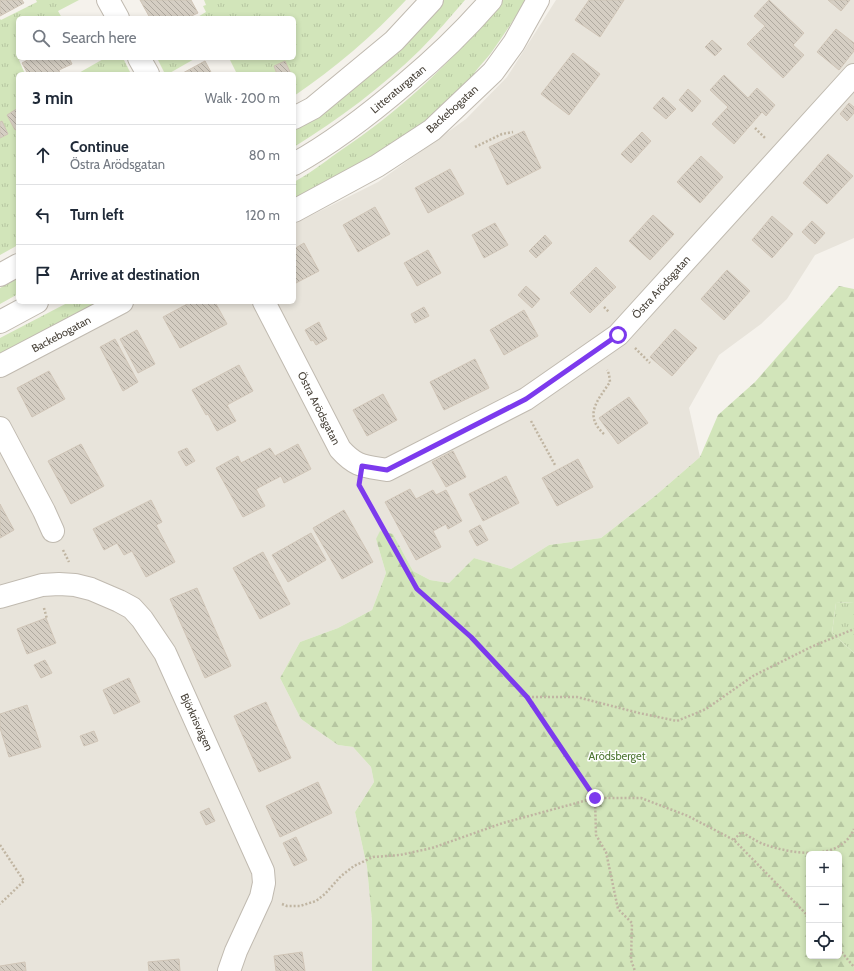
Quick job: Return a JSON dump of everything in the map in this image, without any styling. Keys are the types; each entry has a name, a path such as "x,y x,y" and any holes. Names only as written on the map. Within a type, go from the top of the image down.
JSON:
{"street":[{"path":"108,0 117,16"},
{"path":"296,117 313,108 394,41 432,0"},
{"name":"Litteraturgatan","path":"296,163 320,150 390,97 424,68 474,20 491,0"},
{"name":"Backebogatan","path":"296,210 377,166 432,130 493,72 514,43 538,0"},
{"path":"140,60 147,72"},
{"name":"Östra Arödsgatan","path":"265,304 340,449 350,460 362,466 387,470 519,402 618,335 854,74"},
{"path":"0,275 16,266"},
{"path":"0,322 34,304"},
{"name":"Backebogatan","path":"0,366 118,304"},
{"path":"0,428 53,531"},
{"name":"Björkrisvägen","path":"0,597 42,585 75,585 91,589 132,608 142,619 165,653 263,871 264,883 261,897 236,951 229,971"}],"path":[{"path":"475,147 502,134 513,132"},
{"path":"592,352 609,374 611,380 598,398 593,413 594,422 597,428 604,434"},
{"path":"519,402 555,465"},
{"path":"362,466 359,485 417,589 471,637 527,697 595,798 596,836 606,852 618,909 632,923 631,960 635,971"},
{"path":"527,697 577,697 677,721 706,709 753,676 811,647 854,629"},
{"path":"261,897 287,906 300,906 316,901 325,894 341,876 354,866 373,857 432,848 503,823 595,798 641,798 688,816 734,840 806,914"},
{"path":"734,840 741,832 765,845 798,852 822,853 840,846 851,835 854,829"},
{"path":"0,845 24,880 0,904"},
{"path":"842,953 854,968"}],"shaded area":[{"path":"556,0 854,0 854,238 815,255 787,299 761,324 719,355 689,408 700,457 655,496 601,538 549,545 511,569 474,558 449,583 430,580 413,571 393,534 376,539 386,573 372,610 338,628 300,642 280,678 301,719 338,745 353,747 371,767 374,782 355,812 367,867 372,921 372,971 0,971 0,369 131,304 296,304 296,223 378,182 466,119 507,77"}],"green space":[{"path":"36,0 79,0 58,11 61,16 16,16 16,60 19,60 24,72 16,72 16,246 0,255 0,19 1,20 37,2"},
{"path":"204,0 406,0 353,51 296,95 296,72 236,72 230,60 296,60 296,16 199,16 206,12 203,6 206,5"},
{"path":"444,0 465,0 426,44 391,77 344,114 296,146 296,126 435,10"},
{"path":"503,0 526,0 500,40 476,71 469,83 411,135 296,200 296,181 361,137 405,102 466,43"},
{"path":"102,60 124,60 130,72 80,72"},
{"path":"158,60 192,60 172,72 164,72"},
{"path":"16,279 16,295 0,304 0,288"},
{"name":"Arödsberget","path":"839,286 854,289 854,602 836,603 832,633 854,653 854,971 372,971 372,921 367,867 355,812 374,782 371,767 353,747 338,745 301,719 280,678 300,642 338,628 372,610 386,573 376,539 380,531 393,534 413,571 430,580 449,583 474,558 511,569 549,545 601,538 655,496 700,457 718,415 755,382"},
{"path":"65,304 95,304 0,355 0,338"},
{"path":"854,602 854,653 832,633 836,603"}],"building":[{"path":"0,0 22,0 24,3 0,16"},
{"path":"140,0 191,0 198,13 191,16 149,16"},
{"path":"589,0 624,0 600,37 575,20"},
{"path":"769,0 804,33 793,45 804,55 783,78 747,44 765,26 754,16"},
{"path":"828,0 850,0 841,11"},
{"path":"836,29 854,43 854,51 839,70 817,52"},
{"path":"712,40 722,49 715,56 705,47"},
{"path":"573,53 600,74 569,115 541,94"},
{"path":"27,60 70,60 72,64 59,70 60,72 27,72 22,63"},
{"path":"205,61 211,72 185,72"},
{"path":"285,61 290,72 276,72 274,66"},
{"path":"724,75 748,98 757,88 775,105 766,116 762,112 734,144 712,124 728,107 710,90"},
{"path":"688,89 701,101 692,112 679,100"},
{"path":"663,97 676,109 666,119 653,108"},
{"path":"849,103 854,107 854,113 847,121 840,114"},
{"path":"16,109 15,130 7,115"},
{"path":"2,121 8,134 0,138 0,122"},
{"path":"524,131 541,168 507,185 489,147"},
{"path":"642,132 651,141 631,163 621,154"},
{"path":"828,154 853,176 827,204 803,183"},
{"path":"701,156 723,177 700,203 677,182"},
{"path":"450,169 464,194 428,213 415,188"},
{"path":"375,207 390,234 358,252 343,225"},
{"path":"653,215 674,234 650,260 629,241"},
{"path":"772,216 793,234 772,258 752,240"},
{"path":"812,221 825,233 815,244 802,232"},
{"path":"495,223 508,245 484,258 472,235"},
{"path":"545,235 552,243 536,258 529,251"},
{"path":"304,243 319,271 296,283 296,248"},
{"path":"428,250 441,273 417,286 404,263"},
{"path":"596,267 616,287 590,313 570,293"},
{"path":"727,270 750,291 724,320 701,299"},
{"path":"526,286 540,299 532,308 518,295"},
{"path":"187,304 216,304 227,324 180,348 163,317"},
{"path":"424,307 429,316 415,323 411,314"},
{"path":"524,310 538,336 504,355 490,330"},
{"path":"319,322 327,339 316,345 313,340 311,341 305,330"},
{"path":"675,329 697,348 672,376 650,357"},
{"path":"137,330 155,364 138,373 120,339"},
{"path":"115,339 138,382 123,391 100,347"},
{"path":"475,359 489,388 444,410 430,382"},
{"path":"239,365 253,391 227,405 236,421 217,431 192,390"},
{"path":"49,371 65,399 32,417 17,388"},
{"path":"383,394 397,420 367,436 353,410"},
{"path":"629,397 648,423 618,444 599,418"},
{"path":"81,444 104,486 71,504 48,461"},
{"path":"298,444 311,469 284,483 281,476 256,489 265,506 243,517 216,468 238,456 241,463 270,448 275,456"},
{"path":"187,448 195,461 186,466 178,452"},
{"path":"453,451 466,477 446,487 432,462"},
{"path":"578,459 593,487 557,506 542,478"},
{"path":"506,476 519,503 483,521 469,494"},
{"path":"410,489 416,499 433,490 436,495 446,490 462,521 448,529 446,524 433,531 441,547 416,560 385,502"},
{"path":"151,500 162,522 156,525 175,562 146,577 132,551 124,555 117,543 104,550 93,529"},
{"path":"0,504 14,530 0,538"},
{"path":"344,510 373,562 342,579 313,528"},
{"path":"480,525 488,540 477,546 469,531"},
{"path":"311,533 326,560 288,582 272,555"},
{"path":"263,552 290,604 260,619 233,568"},
{"path":"197,588 231,666 205,678 170,599"},
{"path":"46,618 56,643 27,654 17,629"},
{"path":"45,660 52,673 41,678 34,665"},
{"path":"129,678 140,702 114,714 103,690"},
{"path":"266,702 291,758 259,772 234,716"},
{"path":"27,705 41,747 9,757 0,728 0,714"},
{"path":"94,731 98,741 84,746 80,736"},
{"path":"318,782 332,813 280,837 266,806"},
{"path":"209,808 215,821 206,825 200,812"},
{"path":"296,837 307,860 294,866 283,843"},
{"path":"302,952 305,971 276,971 274,956"},
{"path":"179,959 180,971 149,971 148,962"},
{"path":"25,962 26,971 0,971 0,966"}],"route":[{"path":"595,798 527,697 471,637 417,589 359,485 362,466 387,470 526,399 618,335"}]}
